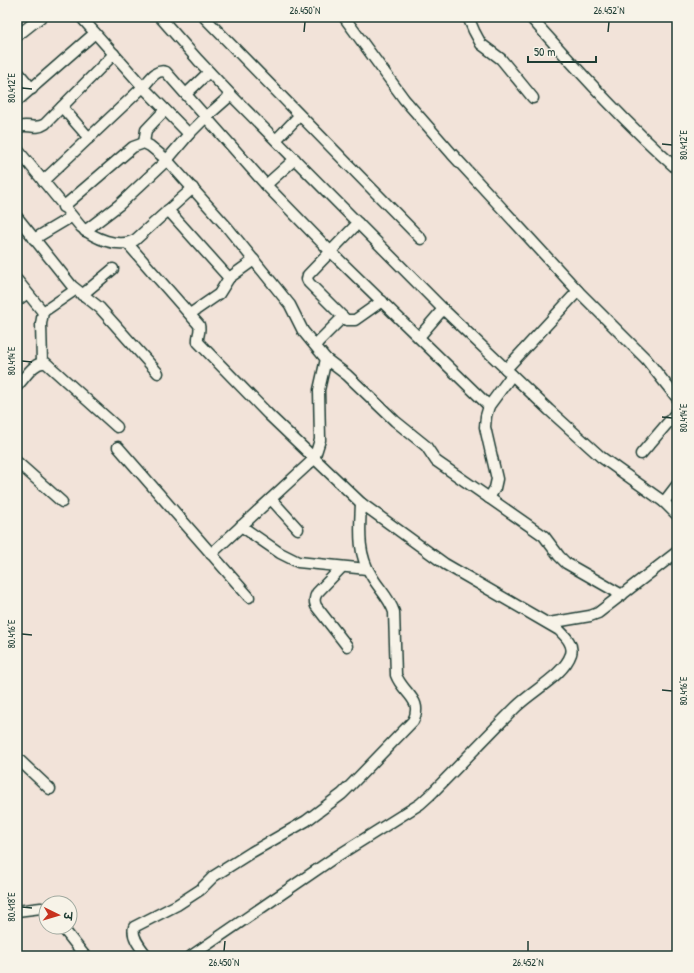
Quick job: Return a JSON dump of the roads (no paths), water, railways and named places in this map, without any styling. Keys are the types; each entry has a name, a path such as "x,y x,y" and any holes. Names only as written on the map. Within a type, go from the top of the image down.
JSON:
{"street":[{"path":"17,36 41,17"},
{"path":"81,17 143,87 189,134"},
{"path":"160,17 231,96 443,309 601,457 664,502 677,515"},
{"path":"204,17 421,240"},
{"path":"344,17 404,99 452,154 578,291 646,359 677,398"},
{"path":"468,17 481,44 500,59 533,98"},
{"path":"530,17 628,122 677,169"},
{"path":"17,101 95,33"},
{"path":"17,128 24,126 36,128 41,126 62,107 114,54"},
{"path":"43,181 157,72 162,70 166,72 266,185 331,252 489,406"},
{"path":"17,71 32,89"},
{"path":"186,94 209,72"},
{"path":"85,231 119,205 167,160 206,117 231,96"},
{"path":"62,107 89,138"},
{"path":"144,143 146,130 166,110"},
{"path":"276,140 299,116"},
{"path":"63,207 133,147 144,143 150,146 167,160 227,226 290,305 300,327 326,359 347,375 395,421 426,446 436,461 544,536 559,556 566,562 622,595"},
{"path":"17,149 71,217 85,231 113,243 128,244 135,240 193,188"},
{"path":"266,185 295,159"},
{"path":"168,210 229,278"},
{"path":"17,217 79,292 100,308 158,373"},
{"path":"34,239 71,217"},
{"path":"358,223 308,275 307,279 309,283 346,320 355,320 382,301"},
{"path":"128,244 190,314 200,328 198,342 314,459 361,503 445,564 549,623 565,636 571,648 570,655 555,676 518,706 420,804 334,858 191,956"},
{"path":"190,314 219,294 229,278 254,260"},
{"path":"43,312 79,292 113,269"},
{"path":"17,280 43,312 41,324 42,362"},
{"path":"490,498 495,488 497,479 485,427 489,406 509,372 578,291"},
{"path":"17,301 27,293"},
{"path":"419,337 443,309"},
{"path":"315,345 343,317"},
{"path":"211,554 314,459 320,440 319,390 326,359"},
{"path":"17,386 37,364 42,362 50,365 117,427"},
{"path":"641,454 677,412"},
{"path":"118,447 249,597"},
{"path":"17,462 62,502"},
{"path":"664,502 677,485"},
{"path":"271,499 298,529"},
{"path":"147,956 135,937 133,932 134,927 177,905 200,890 214,876 306,821 351,785 413,721 416,714 416,704 398,682 396,675 394,612 387,597 367,569 363,559 360,546 361,503"},
{"path":"241,526 298,562 367,569"},
{"path":"549,623 590,616 598,613 677,552"},
{"path":"342,567 317,593 315,602 316,606 347,646"},
{"path":"17,758 50,789"},
{"path":"17,911 38,908"},
{"path":"68,935 85,956"}]}
